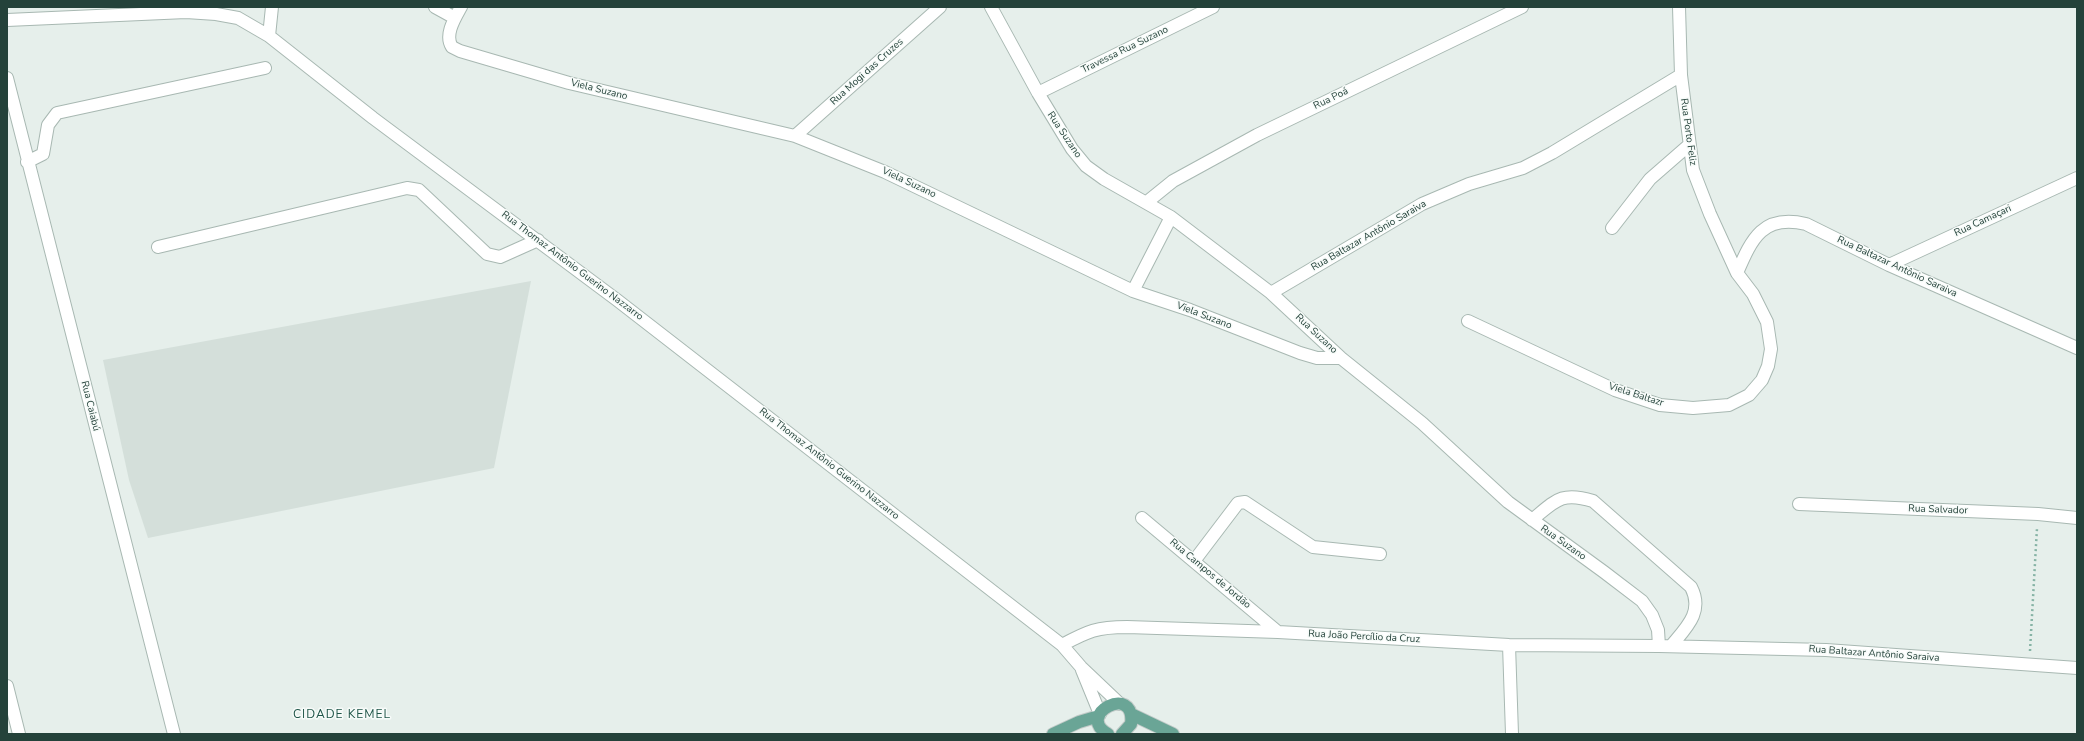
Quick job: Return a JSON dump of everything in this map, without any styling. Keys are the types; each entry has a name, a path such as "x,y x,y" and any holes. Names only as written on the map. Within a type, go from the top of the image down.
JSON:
{"main road":[{"path":"1108,734 1100,725 1099,715 1102,710 1110,704 1120,704 1125,706 1131,714 1173,734"},
{"path":"1122,734 1131,724 1131,714"},
{"path":"1053,734 1099,715"}],"street":[{"path":"268,36 272,7"},
{"path":"435,7 455,18 461,7"},
{"name":"Rua Mogi das Cruzes","path":"795,136 940,7"},
{"name":"Rua Suzano","path":"991,7 1038,93 1072,149 1086,166 1104,179 1147,202 1171,217 1271,293 1341,358 1422,423 1502,497 1642,601 1652,615 1665,646"},
{"name":"Travessa Rua Suzano","path":"1038,93 1213,7"},
{"name":"Rua Poá","path":"1147,202 1173,181 1257,135 1522,7"},
{"name":"Rua Porto Feliz","path":"1679,7 1681,76 1693,170 1710,214 1738,273"},
{"name":"Rua Thomaz Antônio Guerino Nazzarro","path":"7,20 68,12 186,12 216,14 238,18 268,36 373,118 538,240 1062,645 1081,668 1120,704"},
{"name":"Viela Suzano","path":"455,18 448,39 452,47 460,51 568,83 795,136 885,172 1133,290 1300,353 1317,358 1341,358"},
{"path":"27,162 43,154 48,125 57,113 265,68"},
{"name":"Rua Baltazar Antônio Saraiva","path":"1271,293 1422,204 1469,184 1523,168 1552,153 1681,76"},
{"name":"Rua Caiabú","path":"7,78 27,162 174,734"},
{"path":"1612,228 1650,179 1689,145"},
{"name":"Rua Camaçari","path":"1889,265 2077,178"},
{"path":"158,247 407,188 419,190 487,254 500,257 538,240"},
{"path":"1133,290 1171,217"},
{"name":"Rua Baltazar Antônio Saraiva","path":"1738,273 1756,236 1767,226 1780,222 1793,221 1806,224 1889,265 2077,348"},
{"name":"Viela Baltazr","path":"1468,321 1615,390 1660,404 1693,408 1729,405 1749,395 1762,380 1768,366 1771,349 1767,322 1753,294 1738,273"},
{"path":"1532,520 1558,499 1582,497 1593,501 1691,587 1694,594 1695,613 1692,621 1665,646"},
{"path":"1194,561 1238,503 1245,502 1313,547 1380,554"},
{"name":"Rua Salvador","path":"1799,504 2038,514 2077,518"},
{"name":"Rua Campos de Jordão","path":"1142,518 1278,632"},
{"name":"Rua João Percílio da Cruz","path":"1062,645 1088,631 1105,627 1278,632 1509,645 1665,646"},
{"path":"1509,645 1512,734"},
{"name":"Rua Baltazar Antônio Saraiva","path":"1665,646 1826,650 2029,666 2077,668"},
{"name":"Rua Thomaz Antônio Guerino Nazzarro","path":"1081,668 1099,715"},
{"path":"7,686 19,734"}],"path":[{"path":"2029,666 2038,514"}],"shaded area":[{"path":"531,281 494,468 148,538 129,480 103,360"}],"district":[{"name":"CIDADE KEMEL","path":"342,715"}]}
